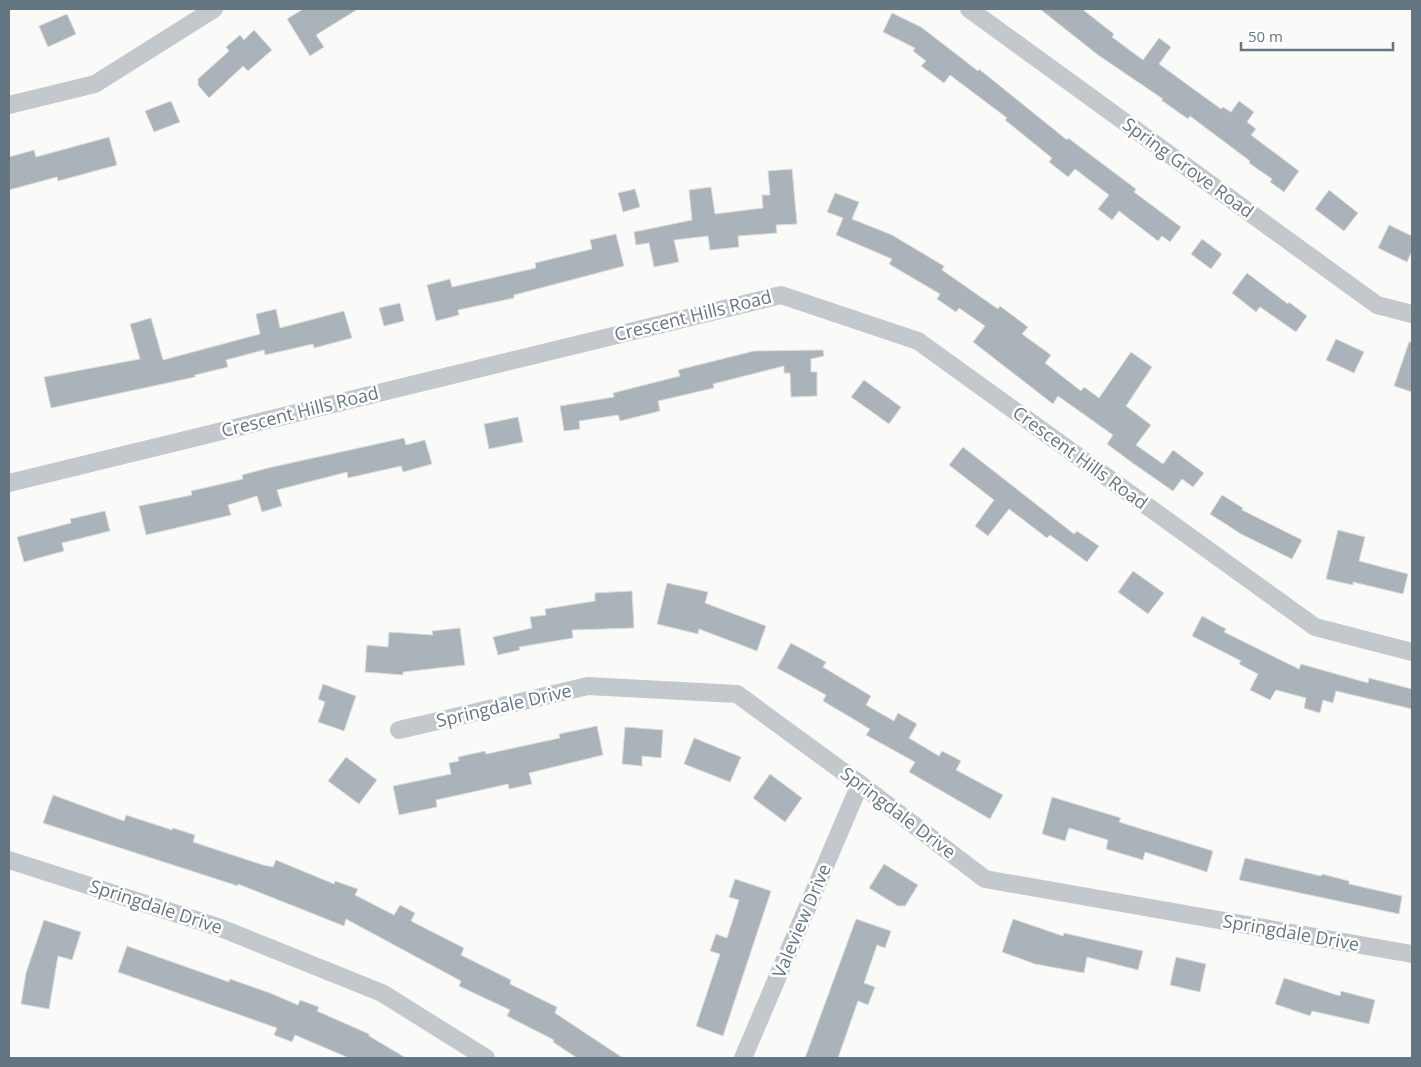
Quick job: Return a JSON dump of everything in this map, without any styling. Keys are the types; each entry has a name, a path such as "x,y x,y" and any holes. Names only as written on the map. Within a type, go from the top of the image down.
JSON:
{"street":[{"path":"9,105 96,84 214,9"},
{"name":"Spring Grove Road","path":"970,9 1377,305 1412,314"},
{"name":"Crescent Hills Road","path":"9,483 781,295 918,341 1316,627 1412,652"},
{"name":"Springdale Drive","path":"399,730 588,686 737,694 985,879 1412,954"},
{"name":"Valeview Drive","path":"743,1058 860,784"},
{"name":"Springdale Drive","path":"9,860 218,927 382,993 486,1058"}],"building":[{"path":"303,9 358,9 316,35 324,47 310,56 287,19"},
{"path":"1040,9 1082,9 1114,34 1112,37 1143,60 1159,38 1171,47 1159,64 1221,109 1223,107 1231,112 1239,101 1254,112 1247,122 1256,129 1251,135 1299,171 1284,192 1270,182 1272,179 1249,163 1250,161 1190,116 1188,119 1161,100 1163,99 1098,55"},
{"path":"892,13 921,27 978,71 979,69 1067,140 1068,138 1136,189 1134,192 1181,227 1170,242 1162,236 1158,241 1119,211 1112,220 1098,209 1109,195 1075,169 1068,177 1049,162 1052,158 1005,120 1007,118 950,75 944,83 921,66 926,61 913,51 915,48 883,32"},
{"path":"67,14 76,34 48,47 39,26"},
{"path":"254,30 272,50 248,71 243,66 209,98 198,85 198,79 229,51 226,47 240,35 244,40"},
{"path":"171,101 180,122 154,132 145,111"},
{"path":"109,137 117,165 58,181 57,177 9,190 9,157 34,150 36,157"},
{"path":"792,169 797,224 776,225 777,233 738,236 739,247 710,250 708,236 674,240 679,262 654,267 649,243 636,245 634,232 692,220 689,190 711,187 715,214 763,208 762,195 770,195 768,171"},
{"path":"635,189 640,207 623,212 618,193"},
{"path":"1329,190 1358,213 1344,231 1315,209"},
{"path":"835,193 859,202 852,219 892,235 944,266 942,270 998,309 1000,306 1028,327 1022,334 1051,355 1045,363 1081,391 1084,387 1099,398 1131,352 1152,367 1126,406 1151,425 1136,445 1163,464 1173,450 1204,473 1193,487 1182,479 1173,491 1134,464 1107,444 1113,435 1058,396 1053,404 973,342 985,326 959,308 956,312 937,299 940,294 889,264 892,259 836,235 843,218 827,212"},
{"path":"1389,225 1412,236 1412,251 1407,262 1378,248"},
{"path":"616,234 624,266 514,295 514,298 458,310 459,315 436,321 427,285 450,279 452,287 536,268 535,263 592,249 590,240"},
{"path":"1202,239 1222,254 1211,269 1191,254"},
{"path":"1247,273 1307,316 1296,332 1260,307 1256,312 1232,293"},
{"path":"400,303 404,321 384,326 379,308"},
{"path":"276,309 280,328 344,311 352,338 314,348 313,344 265,355 264,350 226,360 228,367 195,375 195,377 51,408 44,377 140,359 130,324 151,318 163,360 260,334 256,314"},
{"path":"1336,339 1364,352 1354,373 1326,360"},
{"path":"1409,342 1412,342 1412,392 1394,386"},
{"path":"823,350 824,356 811,359 811,372 817,372 817,396 791,397 790,373 784,373 784,366 713,384 714,388 658,401 660,411 620,421 618,415 579,421 580,429 564,431 560,406 614,397 613,393 680,376 678,370 754,351"},
{"path":"864,380 901,407 889,424 851,397"},
{"path":"518,417 523,442 489,449 484,424"},
{"path":"404,438 406,445 425,440 432,464 403,472 401,466 348,478 347,472 277,490 282,506 262,512 257,496 228,505 231,515 146,535 139,506 192,495 191,491 243,479 242,475 268,468"},
{"path":"963,447 1074,534 1077,531 1099,546 1087,562 1050,535 1047,538 1009,509 988,536 975,526 994,500 949,465"},
{"path":"1222,495 1243,508 1242,510 1302,540 1292,559 1241,534 1210,514"},
{"path":"105,511 110,531 62,543 64,551 24,562 17,537 71,523 70,519"},
{"path":"1338,530 1365,537 1359,561 1408,574 1403,594 1353,582 1353,585 1326,579"},
{"path":"1133,571 1164,593 1148,614 1118,592"},
{"path":"667,583 708,592 705,603 766,626 757,651 699,629 698,634 657,624"},
{"path":"632,591 634,628 572,630 573,638 519,647 520,650 498,655 493,637 532,628 530,617 546,615 545,609 595,601 595,593"},
{"path":"1202,616 1226,629 1224,632 1299,669 1301,664 1368,683 1369,678 1412,689 1412,709 1336,691 1333,703 1323,700 1320,713 1304,708 1306,698 1276,690 1270,700 1250,690 1258,674 1239,664 1241,661 1192,636"},
{"path":"460,628 465,665 403,672 403,675 365,672 367,645 388,647 389,632 433,635 432,631"},
{"path":"791,643 826,662 823,667 871,696 866,705 894,721 898,713 917,724 909,738 939,756 942,751 961,761 956,770 1003,795 990,819 909,772 915,762 866,735 870,729 823,701 826,695 777,668"},
{"path":"323,684 356,696 344,731 318,722 325,702 318,699"},
{"path":"597,726 603,755 529,773 532,784 509,789 508,784 436,800 437,807 399,815 393,786 451,774 449,763 459,761 458,757 485,751 486,754 560,738 559,734"},
{"path":"625,727 663,730 661,758 642,756 642,766 622,764"},
{"path":"694,738 741,757 730,782 684,764"},
{"path":"346,757 377,780 359,804 328,781"},
{"path":"770,774 802,798 785,822 753,798"},
{"path":"53,795 124,821 126,815 172,830 173,828 195,835 193,842 263,865 273,867 276,860 334,884 335,881 358,889 355,895 394,915 400,905 415,913 411,921 464,948 461,955 511,980 510,984 557,1007 555,1013 623,1058 577,1058 553,1042 554,1040 507,1016 510,1010 459,986 461,981 346,919 344,926 238,884 238,886 43,823"},
{"path":"1052,797 1121,818 1119,822 1213,851 1207,872 1145,852 1143,860 1106,849 1108,840 1069,828 1065,841 1042,834"},
{"path":"1245,858 1321,876 1322,874 1349,881 1349,884 1402,896 1399,914 1239,880"},
{"path":"884,864 918,885 905,906 898,906 869,888"},
{"path":"735,879 771,891 723,1036 696,1026 720,954 710,951 716,934 727,938 739,900 729,897"},
{"path":"856,919 891,931 885,948 877,945 864,983 875,987 868,1005 858,1001 838,1058 805,1058"},
{"path":"1013,919 1063,936 1064,933 1143,951 1138,970 1087,957 1084,973 1035,964 1002,952"},
{"path":"44,920 81,932 72,960 58,956 49,1009 21,1004 26,973"},
{"path":"127,946 229,982 230,979 298,1005 300,1000 319,1007 317,1011 369,1034 369,1036 406,1058 349,1058 295,1035 292,1042 274,1035 277,1028 118,972"},
{"path":"1176,957 1206,964 1200,992 1170,985"},
{"path":"1284,978 1340,996 1341,991 1375,1000 1369,1024 1312,1011 1310,1016 1275,1004"}]}
